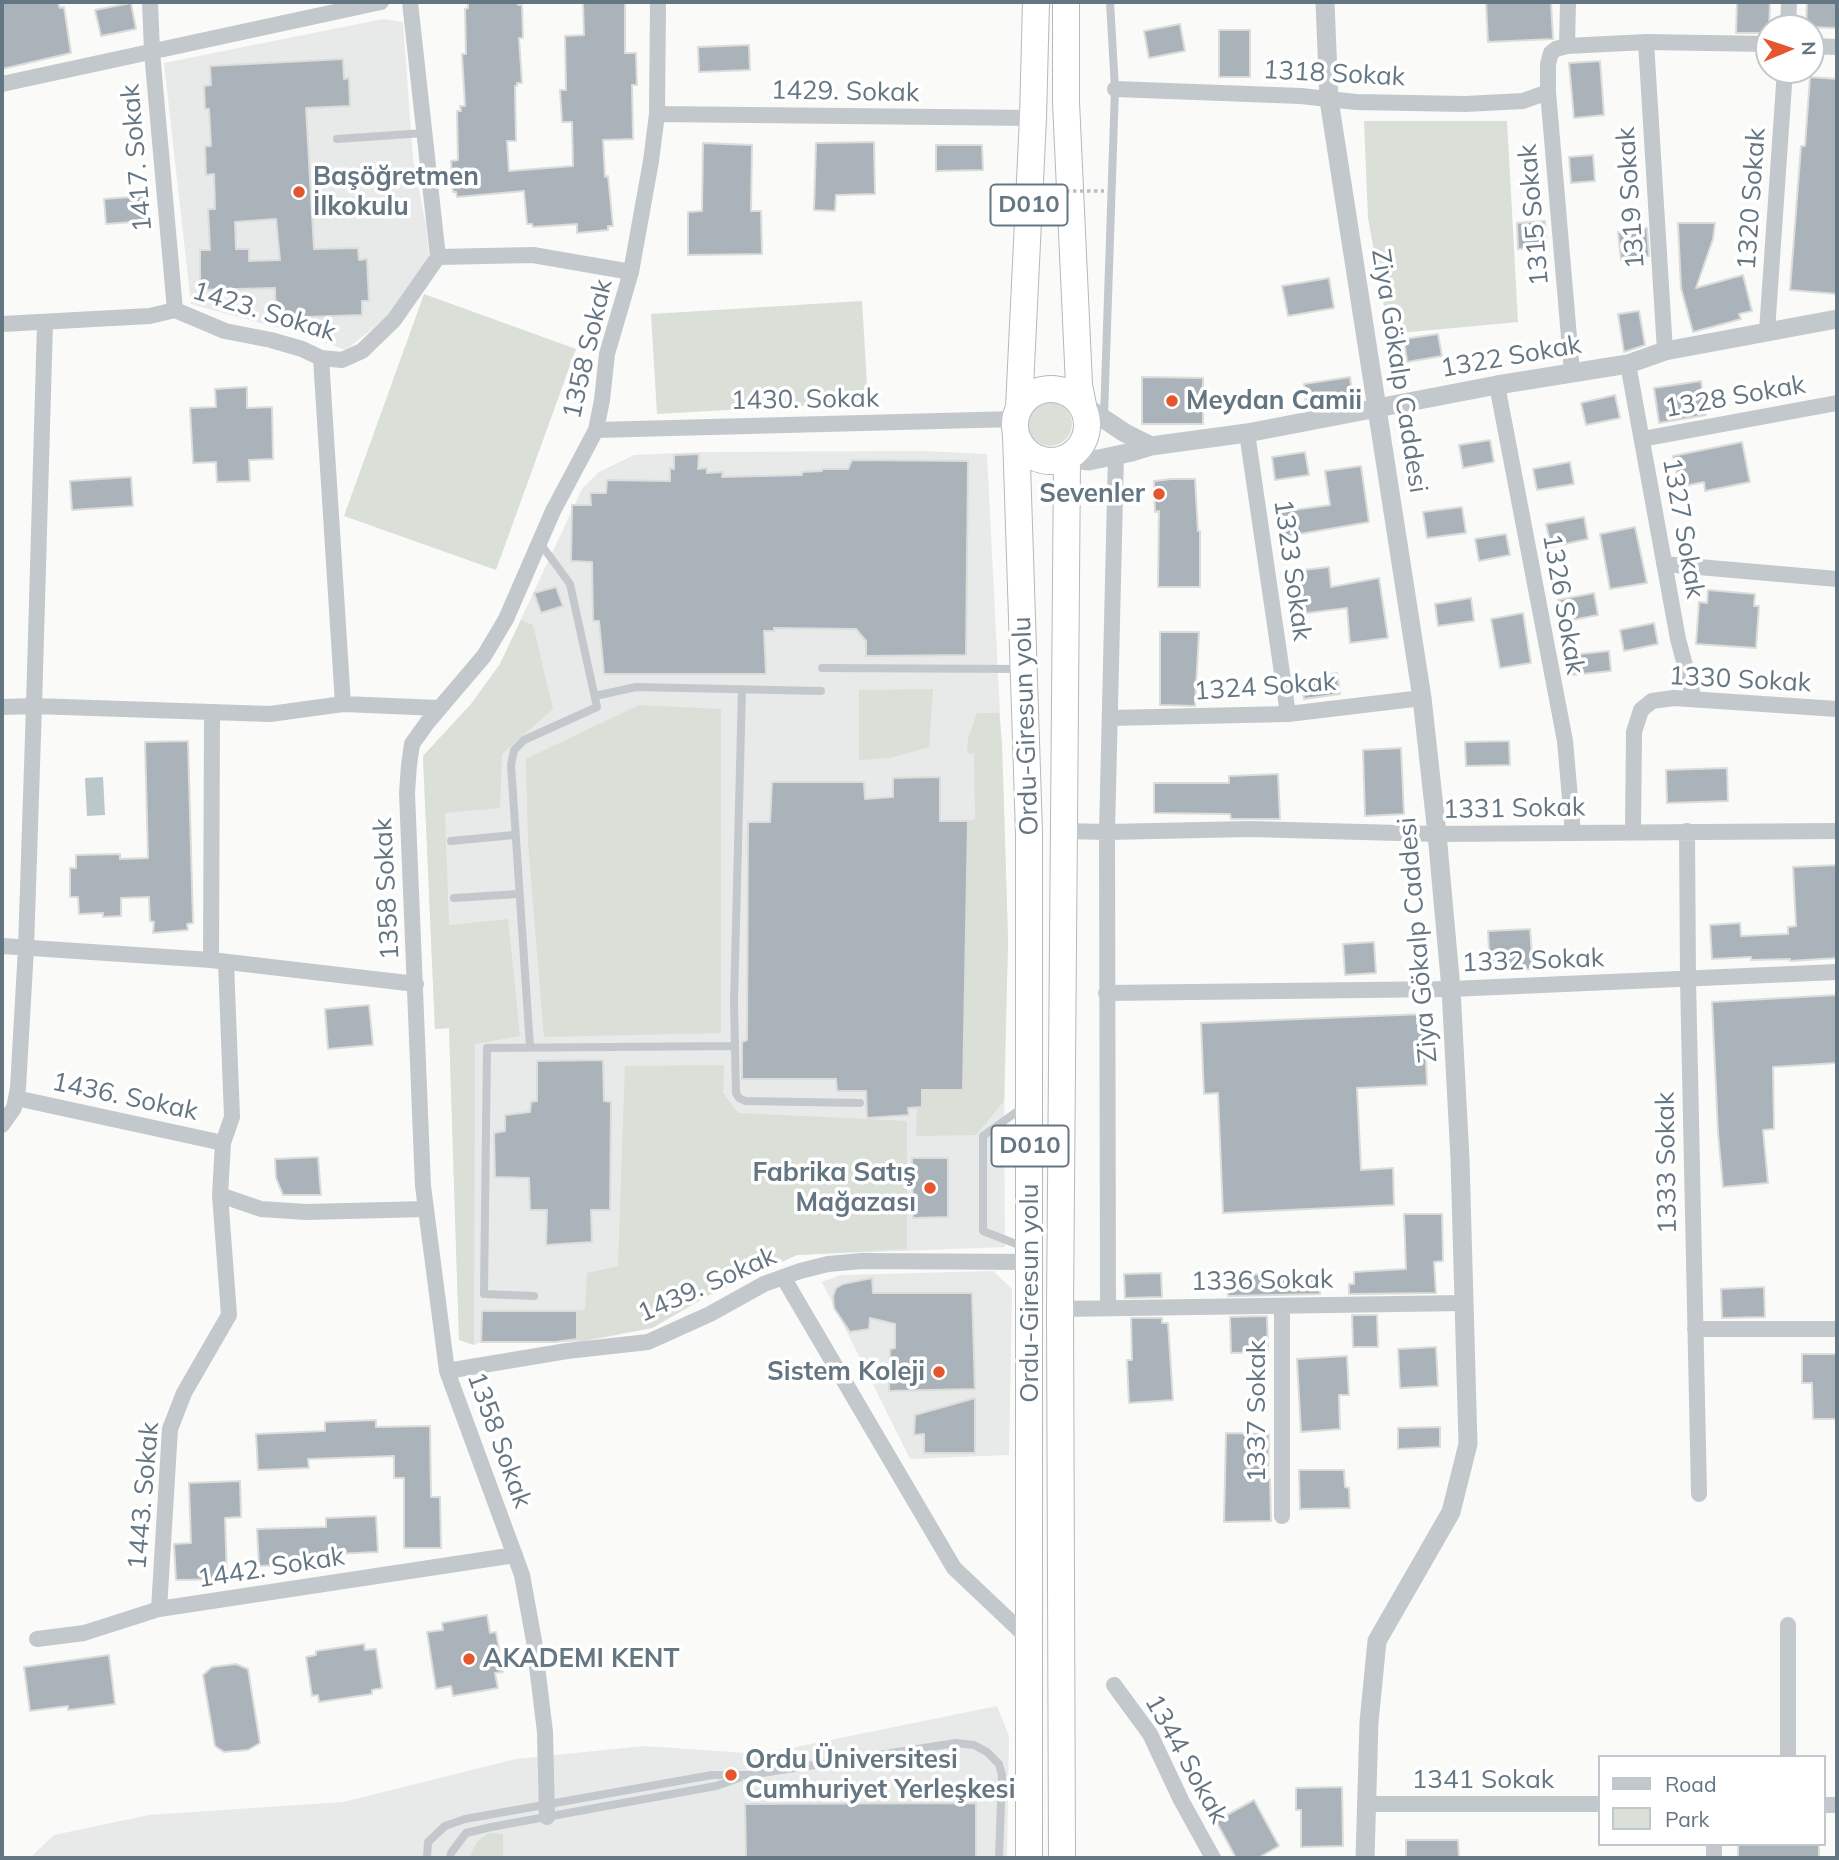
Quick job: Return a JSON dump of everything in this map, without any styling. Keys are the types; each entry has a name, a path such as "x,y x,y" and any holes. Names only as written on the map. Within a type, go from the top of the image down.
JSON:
{"highway":[{"name":"D010","path":"1017,420 1033,118 1036,2"},
{"name":"D010","path":"1066,2 1066,102 1078,373 1093,412"},
{"path":"1044,388 1066,391 1093,412 1087,416 1087,432 1080,447 1067,458 1052,461 1037,458 1023,448 1017,420 1034,392 1044,388"},
{"name":"Ordu-Giresun yolu","path":"1017,420 1029,833 1031,1256 1028,1858"},
{"name":"Ordu-Giresun yolu","path":"1062,1858 1060,1309 1067,458"}],"street":[{"name":"1417. Sokak","path":"149,2 175,310"},
{"path":"2,83 381,2"},
{"path":"410,2 438,257 533,255 631,272"},
{"name":"1358 Sokak","path":"547,1811 545,1732 534,1641 522,1575 447,1371 423,1186 407,793 412,744 489,647 506,620 553,511 596,430 603,400 607,354 631,272 641,226 657,114 658,2"},
{"name":"Ziya Gökalp Caddesi","path":"1325,2 1329,100 1422,698 1437,834 1451,989 1465,1303 1468,1444 1451,1512 1377,1641 1369,1722 1365,1858"},
{"path":"1568,2 1567,46 1646,42 1755,44"},
{"name":"1319 Sokak","path":"1646,42 1665,351"},
{"name":"1315 Sokak","path":"1567,46 1551,53 1548,64 1548,92 1573,372"},
{"name":"1320 Sokak","path":"1767,331 1784,84"},
{"name":"1318 Sokak","path":"1115,89 1465,104 1523,101 1548,92"},
{"name":"1429. Sokak","path":"657,114 1033,118"},
{"name":"1423. Sokak","path":"2,324 150,316 175,310 225,331 271,340 321,358 342,360 362,351 394,320 438,257"},
{"name":"1322 Sokak","path":"1067,458 1089,461 1151,446 1247,433 1497,385 1628,364 1665,351 1837,319"},
{"path":"2,1125 14,1108 16,1098 26,948 44,323"},
{"path":"321,358 344,704"},
{"name":"1327 Sokak","path":"1628,364 1678,639 1694,699"},
{"name":"1326 Sokak","path":"1497,385 1565,741 1573,833"},
{"name":"1328 Sokak","path":"1642,439 1837,403"},
{"path":"1093,412 1151,446"},
{"name":"1430. Sokak","path":"596,430 1017,420"},
{"name":"1323 Sokak","path":"1247,433 1289,714"},
{"path":"1108,1307 1105,993 1116,455"},
{"path":"1664,564 1837,579"},
{"name":"1324 Sokak","path":"1110,718 1289,714 1422,698"},
{"name":"1330 Sokak","path":"1633,831 1633,732 1641,710 1651,701 1674,698 1837,709"},
{"path":"2,707 34,705 270,714 344,704 439,708"},
{"name":"1436. Sokak","path":"212,713 218,961 232,1117 223,1143 220,1195 229,1315"},
{"name":"1331 Sokak","path":"1065,831 1250,829 1437,834 1837,831"},
{"name":"1333 Sokak","path":"1687,831 1699,1494"},
{"path":"2,946 218,961 416,984"},
{"name":"1332 Sokak","path":"1105,993 1451,989 1837,972"},
{"name":"1436. Sokak","path":"16,1098 223,1143"},
{"path":"220,1195 261,1209 426,1209"},
{"name":"1439. Sokak","path":"447,1371 567,1351 648,1342 710,1314 764,1284 828,1264 1031,1256"},
{"path":"783,1277 954,1568 1029,1639"},
{"name":"1336 Sokak","path":"1060,1309 1465,1303"},
{"name":"1337 Sokak","path":"1282,1306 1282,1517"},
{"name":"1443. Sokak","path":"159,1609 170,1429 184,1393 229,1315"},
{"path":"1695,1329 1837,1329"},
{"name":"1442. Sokak","path":"37,1639 84,1633 159,1609 515,1555"},
{"path":"1788,1625 1788,1755"},
{"name":"1344 Sokak","path":"1114,1685 1150,1734 1181,1800 1213,1858"},
{"name":"1341 Sokak","path":"1367,1804 1598,1804"}],"lane":[{"path":"1093,412 1115,89 1110,2"},
{"path":"337,139 424,133"},
{"path":"530,1047 511,765 514,750 536,734 597,707 570,584 540,542"},
{"path":"822,668 1024,669"},
{"path":"595,696 636,687 821,691"},
{"path":"742,689 735,1088 739,1098 745,1101 860,1103"},
{"path":"451,841 514,835"},
{"path":"454,898 518,894"},
{"path":"534,1296 484,1294 487,1048 734,1046"},
{"path":"1030,1102 983,1136 983,1231 1031,1256"},
{"path":"426,1858 428,1842 445,1826 465,1819 547,1811 716,1786 749,1775 956,1744 974,1745 987,1752 999,1764 1002,1775 999,1858"},
{"path":"450,1858 466,1833 547,1811"}],"path":[{"path":"1010,191 1104,191"}],"shaded area":[{"name":"Başöğretmen İlkokulu","path":"383,19 403,22 413,158 429,256 388,316 346,350 305,335 191,304 164,63"},
{"path":"924,451 987,454 1003,774 1008,940 1004,1121 1005,1247 797,1255 711,1294 652,1328 581,1342 481,1342 474,1345 459,1340 449,1028 435,1029 423,756 471,704 500,664 582,489 599,472 634,455"},
{"path":"103,777 105,815 87,816 85,778"},
{"name":"Sistem Koleji","path":"993,1271 1012,1289 1009,1455 910,1459 822,1282 841,1275"},
{"name":"Ordu Üniversitesi Cumhuriyet Yerleşkesi","path":"997,1706 1009,1736 1007,1858 30,1858 54,1835 149,1815 343,1802 516,1759 644,1746 762,1754"}],"green space":[{"path":"1364,121 1507,121 1518,322 1389,334 1368,218"},
{"path":"424,294 576,349 496,570 344,516"},
{"path":"862,301 868,402 657,414 651,314"},
{"path":"1050,402 1065,409 1072,424 1065,439 1050,446 1035,439 1028,424 1035,409"},
{"path":"521,620 533,625 553,709 502,754 500,808 445,813 449,925 508,919 520,1036 475,1044 474,1345 459,1340 449,1028 435,1029 423,756 471,704 500,664"},
{"path":"933,689 929,747 890,758 859,760 859,690"},
{"path":"639,705 721,709 721,1033 544,1037 528,843 526,759"},
{"path":"977,713 999,713 1002,743 1008,940 1004,1101 976,1135 916,1136 917,1107 922,1107 922,1090 963,1089 968,821 975,819 974,754 967,753 968,738"},
{"path":"724,1065 723,1093 738,1113 907,1121 907,1249 797,1255 711,1294 652,1328 577,1342 577,1311 585,1309 587,1273 618,1266 625,1066"},
{"path":"489,1833 503,1834 503,1858 469,1858 477,1842"}],"building":[{"path":"2,2 58,2 60,8 64,7 71,53 2,69"},
{"path":"517,2 522,5 523,38 519,38 522,83 515,86 516,141 507,141 509,171 573,166 572,122 562,122 560,90 566,90 565,36 584,35 583,2 625,2 625,53 636,53 637,85 632,85 633,139 603,140 605,177 608,176 613,226 608,226 608,230 577,233 577,224 533,227 532,224 527,224 524,191 457,197 456,192 453,192 451,161 458,160 457,111 461,111 460,106 465,106 462,54 466,54 465,9 468,8 468,3"},
{"path":"1551,2 1553,39 1488,42 1486,3"},
{"path":"1737,2 1770,2 1770,14 1755,14 1755,33 1736,33"},
{"path":"1807,2 1837,2 1837,28 1825,28 1825,14 1807,14"},
{"path":"131,3 136,29 101,36 95,10"},
{"path":"1180,24 1185,51 1149,58 1144,31"},
{"path":"1219,30 1250,30 1250,77 1219,77"},
{"path":"749,45 750,70 699,72 698,47"},
{"path":"343,59 344,79 349,78 350,106 306,108 314,249 358,248 359,260 367,259 369,301 362,301 362,315 276,318 275,288 200,290 200,250 210,250 208,209 215,209 214,174 206,175 205,146 211,146 209,109 205,109 204,86 211,85 210,66","holes":["276,219 280,260 249,261 249,249 236,249 235,222"]},
{"path":"1600,61 1604,115 1574,118 1569,63"},
{"path":"1825,78 1837,79 1837,294 1790,290 1801,146 1805,146 1809,84 1825,84"},
{"path":"874,142 875,194 836,195 835,211 814,210 816,143"},
{"path":"703,143 752,145 751,211 761,211 762,254 688,255 688,212 702,211"},
{"path":"936,145 982,145 983,170 936,171"},
{"path":"1593,155 1595,181 1571,183 1569,157"},
{"path":"144,196 146,221 106,224 104,199"},
{"path":"1545,221 1547,247 1518,249 1517,223"},
{"path":"1678,223 1715,223 1713,239 1696,288 1743,275 1752,311 1739,314 1741,319 1693,332 1681,288"},
{"path":"1647,228 1649,256 1621,260 1618,232"},
{"path":"1329,278 1334,308 1288,316 1282,286"},
{"path":"1639,311 1645,345 1624,352 1618,314"},
{"path":"1438,334 1442,356 1407,362 1404,339"},
{"name":"Meydan Camii","path":"1142,377 1203,378 1203,424 1142,424"},
{"path":"1350,377 1353,398 1306,405 1304,384"},
{"path":"1701,381 1706,415 1659,423 1654,388"},
{"path":"247,387 247,408 272,407 273,459 249,460 250,481 217,482 216,462 193,463 190,408 216,407 215,389"},
{"path":"1615,395 1620,418 1586,425 1581,403"},
{"path":"1490,440 1494,462 1463,468 1459,445"},
{"path":"1742,442 1750,482 1705,491 1704,482 1680,487 1673,456"},
{"path":"1305,452 1309,475 1275,480 1272,457"},
{"path":"699,454 698,469 707,468 707,473 723,472 722,477 802,475 802,472 822,469 848,469 852,460 968,461 966,655 866,656 866,641 856,629 774,628 774,631 764,631 766,674 604,674 599,621 593,621 592,562 571,561 572,505 591,505 590,493 606,493 607,480 670,481 670,468 674,469 674,455"},
{"path":"1570,462 1574,484 1537,490 1533,469"},
{"path":"1361,466 1369,522 1282,537 1279,512 1330,505 1325,471"},
{"path":"131,477 133,506 72,510 70,481"},
{"path":"1195,479 1200,531 1200,587 1158,587 1159,511 1155,512 1154,481"},
{"path":"1462,507 1466,533 1427,538 1423,512"},
{"path":"1584,517 1588,539 1551,547 1546,524"},
{"path":"1635,527 1647,583 1610,589 1600,534"},
{"path":"1506,534 1510,555 1479,561 1475,539"},
{"path":"1329,567 1331,587 1379,578 1388,638 1350,643 1347,608 1299,614 1295,571"},
{"path":"556,587 563,606 541,613 534,593"},
{"path":"1708,590 1755,594 1754,606 1759,606 1756,648 1696,644 1699,602 1707,603"},
{"path":"1594,593 1598,615 1562,622 1558,600"},
{"path":"1471,598 1474,621 1438,626 1435,604"},
{"path":"1523,613 1531,663 1500,668 1491,619"},
{"path":"1654,623 1658,644 1624,651 1620,630"},
{"path":"1160,632 1199,632 1195,706 1160,705"},
{"path":"1609,651 1611,671 1572,675 1571,655"},
{"path":"1337,673 1340,694 1304,699 1301,679"},
{"path":"188,741 193,923 187,924 188,930 153,933 154,922 150,921 149,897 121,898 121,916 103,917 103,913 79,914 78,897 70,897 70,868 76,868 76,855 120,854 120,859 148,858 145,742"},
{"path":"1509,741 1510,765 1466,766 1465,742"},
{"path":"1401,748 1404,814 1365,816 1363,750"},
{"path":"1727,768 1728,801 1667,803 1666,770"},
{"path":"1278,774 1280,819 1231,819 1230,814 1154,813 1154,783 1229,783 1229,776"},
{"path":"940,777 940,821 968,821 963,1090 922,1090 922,1107 908,1108 909,1115 867,1118 866,1091 837,1091 836,1079 742,1079 742,1042 747,1040 748,822 770,822 772,782 864,782 865,799 893,797 893,778"},
{"path":"1837,865 1837,958 1790,961 1751,960 1751,957 1712,959 1710,925 1740,923 1741,936 1788,934 1788,927 1796,926 1793,867"},
{"path":"1530,929 1533,969 1490,971 1488,931"},
{"path":"1374,942 1376,973 1345,975 1343,944"},
{"path":"1837,995 1837,1063 1773,1067 1774,1129 1763,1130 1768,1183 1723,1187 1712,1002"},
{"path":"369,1005 373,1045 328,1049 325,1009"},
{"path":"1424,1014 1427,1085 1357,1088 1361,1170 1393,1168 1394,1205 1223,1213 1218,1093 1204,1094 1201,1023"},
{"path":"603,1060 604,1101 611,1102 610,1210 591,1210 592,1242 546,1245 547,1210 530,1210 529,1178 495,1177 494,1133 505,1131 505,1115 530,1112 531,1102 537,1101 537,1061"},
{"path":"318,1157 321,1195 283,1195 276,1178 275,1159"},
{"name":"Fabrika Satış Mağazası","path":"912,1158 948,1158 948,1217 913,1218"},
{"path":"1404,1214 1442,1214 1443,1261 1434,1262 1436,1293 1349,1294 1349,1284 1354,1284 1354,1272 1406,1269"},
{"path":"1318,1272 1320,1294 1228,1296 1227,1275 1262,1274 1262,1278"},
{"path":"1161,1273 1162,1297 1125,1298 1124,1274"},
{"path":"872,1278 873,1293 972,1293 975,1389 889,1391 890,1349 895,1348 895,1324 870,1318 869,1329 850,1332 834,1308 833,1296 836,1288"},
{"path":"1764,1287 1765,1317 1722,1318 1721,1289"},
{"path":"482,1311 577,1311 577,1339 555,1342 481,1342"},
{"path":"1352,1315 1377,1315 1378,1347 1353,1347"},
{"path":"1267,1316 1268,1352 1231,1353 1230,1317"},
{"path":"1131,1318 1162,1318 1162,1323 1168,1323 1173,1400 1129,1403 1127,1360 1132,1360"},
{"path":"1436,1347 1438,1386 1400,1388 1398,1349"},
{"path":"1802,1354 1837,1354 1837,1419 1813,1419 1812,1383 1802,1383"},
{"path":"1347,1356 1349,1395 1339,1395 1340,1429 1301,1432 1297,1359"},
{"path":"975,1398 975,1453 924,1453 924,1434 914,1435 915,1415"},
{"path":"376,1420 376,1427 430,1426 431,1497 440,1497 441,1548 404,1548 404,1478 394,1478 394,1456 308,1459 309,1468 258,1470 256,1434 325,1431 325,1422"},
{"path":"1440,1427 1440,1447 1398,1449 1398,1428"},
{"path":"1226,1433 1269,1434 1271,1521 1224,1522"},
{"path":"1299,1470 1344,1470 1345,1487 1349,1488 1350,1508 1300,1509"},
{"path":"240,1481 241,1517 225,1518 227,1579 176,1580 174,1544 191,1543 189,1483"},
{"path":"376,1516 378,1552 310,1555 310,1564 259,1566 257,1529 326,1527 326,1518"},
{"name":"AKADEMI KENT","path":"487,1615 490,1633 496,1632 503,1672 495,1673 498,1688 453,1696 451,1686 436,1689 427,1632 443,1630 442,1623"},
{"path":"364,1644 365,1650 376,1649 382,1688 372,1690 372,1694 319,1702 318,1695 312,1696 306,1657 316,1655 316,1651"},
{"path":"109,1655 115,1704 68,1710 68,1706 30,1711 24,1667"},
{"path":"236,1664 248,1669 260,1743 248,1750 224,1752 215,1746 203,1675 212,1667"},
{"path":"1342,1787 1343,1846 1301,1847 1301,1810 1296,1810 1296,1788"},
{"path":"1254,1800 1279,1846 1258,1858 1236,1858 1216,1821"},
{"path":"976,1803 976,1858 746,1858 745,1804"},
{"path":"1406,1840 1458,1840 1459,1858 1406,1858"},
{"path":"1738,1846 1819,1846 1819,1858 1738,1858"}],"place":[{"name":"Başöğretmen İlkokulu","path":"299,192"},
{"name":"Meydan Camii","path":"1172,401"},
{"name":"Sevenler","path":"1159,494"},
{"name":"Fabrika Satış Mağazası","path":"930,1188"},
{"name":"Sistem Koleji","path":"939,1372"},
{"name":"AKADEMI KENT","path":"469,1659"},
{"name":"Ordu Üniversitesi Cumhuriyet Yerleşkesi","path":"731,1775"}]}
